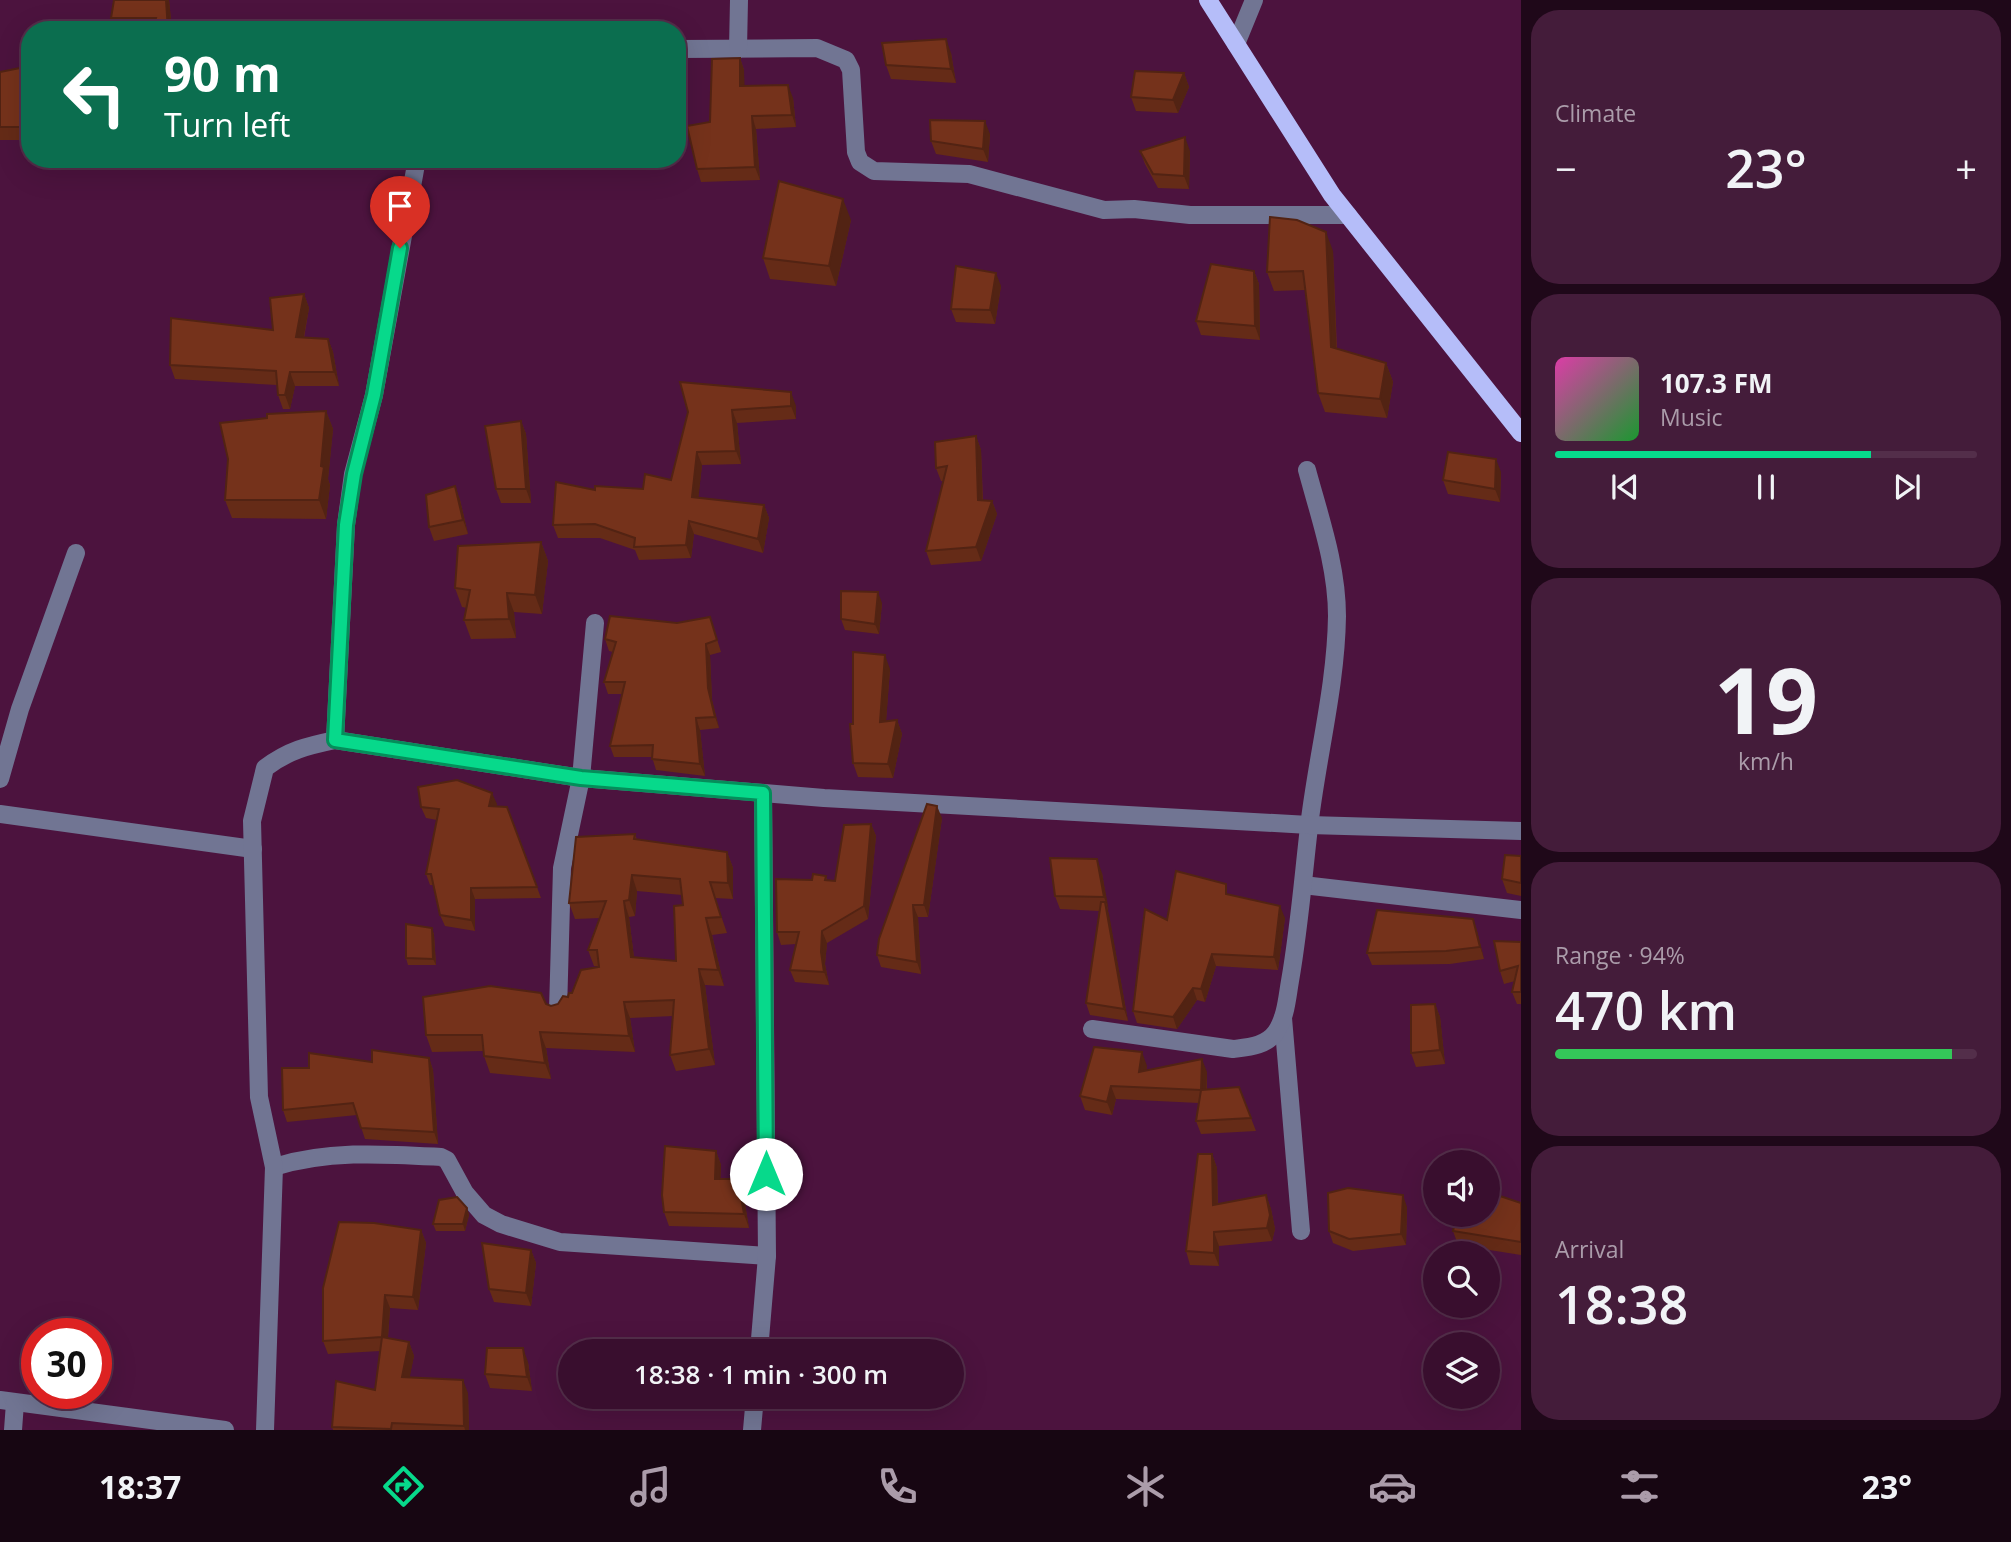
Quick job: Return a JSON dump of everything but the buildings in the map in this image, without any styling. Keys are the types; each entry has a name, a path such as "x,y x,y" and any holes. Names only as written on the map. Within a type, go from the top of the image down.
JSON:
{"main road":[{"path":"1208,0 1332,195 1521,433"}],"street":[{"path":"738,49 739,0"},
{"path":"1236,44 1254,0"},
{"path":"686,49 817,48 846,60 851,70 856,152 860,162 874,171 969,174 1104,210 1134,209 1190,215 1348,215"},
{"path":"335,740 346,525 354,474 374,395 415,168"},
{"path":"1301,1231 1283,1018 1297,944 1309,825 1330,689 1337,616 1333,566 1307,470"},
{"path":"0,779 20,709 76,553"},
{"path":"558,1011 562,868 581,778 595,623"},
{"path":"265,1430 274,1167 259,1097 252,821 265,768 284,754 304,746 335,740 581,778 763,793 1309,825 1521,831"},
{"path":"760,1339 767,1256 763,793"},
{"path":"0,814 253,849"},
{"path":"1303,885 1521,910"},
{"path":"1092,1028 1233,1049 1254,1047 1268,1040 1283,1018"},
{"path":"274,1167 322,1155 441,1157 447,1160 465,1194 484,1215 513,1228 561,1242 767,1256"},
{"path":"13,1430 8,1401 225,1430"},
{"path":"752,1430 754,1409"}],"route":[{"path":"400,248 374,395 354,474 346,525 335,740 581,778 763,793 766,1174"}]}
